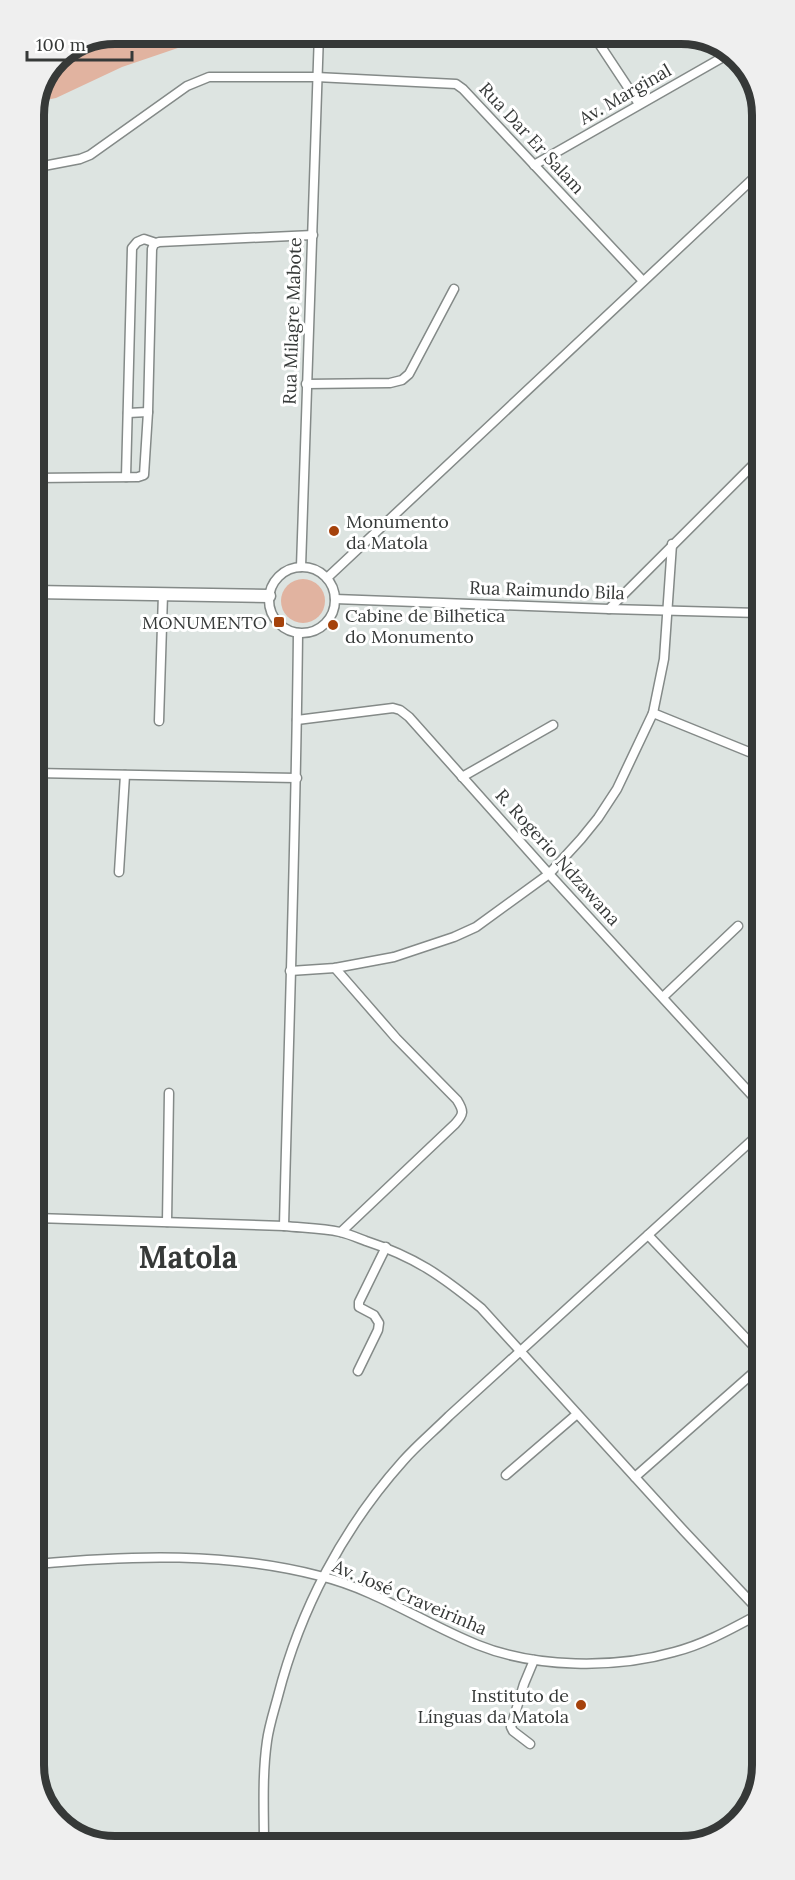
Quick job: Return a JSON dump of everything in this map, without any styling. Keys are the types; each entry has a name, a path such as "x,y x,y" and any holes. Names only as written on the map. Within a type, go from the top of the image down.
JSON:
{"street":[{"name":"Rua Milagre Mabote","path":"301,567 318,44"},
{"path":"601,44 639,104"},
{"name":"Av. Marginal","path":"534,165 723,57"},
{"name":"Rua Dar Er Salam","path":"44,166 90,155 187,86 209,77 316,77 456,84 643,281"},
{"path":"327,578 752,180"},
{"path":"126,477 132,248 144,239 156,243 312,235"},
{"path":"44,478 138,477 145,473 152,249 156,243"},
{"path":"306,384 390,383 402,380 409,374 454,289"},
{"path":"128,412 148,412"},
{"path":"609,609 752,466"},
{"path":"290,971 334,968 394,957 454,937 476,927 549,874 598,818 622,780 653,713 664,659 672,544"},
{"path":"301,567 310,568 327,578 335,599 334,608 324,624 308,632 298,633 278,622 270,610 269,596 271,587 283,573 301,567"},
{"path":"44,592 269,596"},
{"path":"159,721 163,594"},
{"name":"Rua Raimundo Bila","path":"335,599 752,613"},
{"path":"284,1226 297,778 298,633"},
{"name":"R. Rogerio Ndzawana","path":"297,720 393,708 409,717 752,1095"},
{"path":"653,713 752,753"},
{"path":"462,777 553,725"},
{"path":"44,774 297,778"},
{"path":"119,872 125,775"},
{"path":"663,997 738,926"},
{"path":"334,968 396,1038 456,1100 463,1112 455,1124 341,1232"},
{"path":"167,1222 169,1093"},
{"path":"264,1836 264,1772 269,1730 292,1647 323,1577 362,1515 404,1460 448,1416 752,1140"},
{"path":"44,1218 284,1226 341,1232 386,1247 424,1265 450,1282 482,1308 752,1603"},
{"path":"648,1234 752,1344"},
{"path":"358,1371 380,1323 374,1315 359,1307 359,1302 386,1247"},
{"path":"635,1477 752,1374"},
{"path":"506,1475 577,1414"},
{"name":"Av. José Craveirinha","path":"44,1563 133,1557 186,1557 273,1565 323,1577 383,1599 479,1646 513,1657 551,1662 595,1663 642,1659 675,1652 718,1635 752,1618"},
{"path":"530,1744 511,1727 534,1660"}],"shaded area":[{"path":"114,44 190,44 122,67 56,98 45,100 55,75 75,55 87,49"},
{"name":"MONUMENTO","path":"303,579 312,580 319,585 324,592 324,610 319,617 312,622 303,623 294,622 287,617 282,610 281,601 282,592 287,585 294,580"}],"place":[{"name":"Monumento da Matola","path":"334,531"},
{"name":"MONUMENTO","path":"279,622"},
{"name":"Cabine de Bilhetica do Monumento","path":"333,625"},
{"name":"Instituto de Línguas da Matola","path":"581,1705"}],"district":[{"name":"Matola","path":"188,1257"}]}
